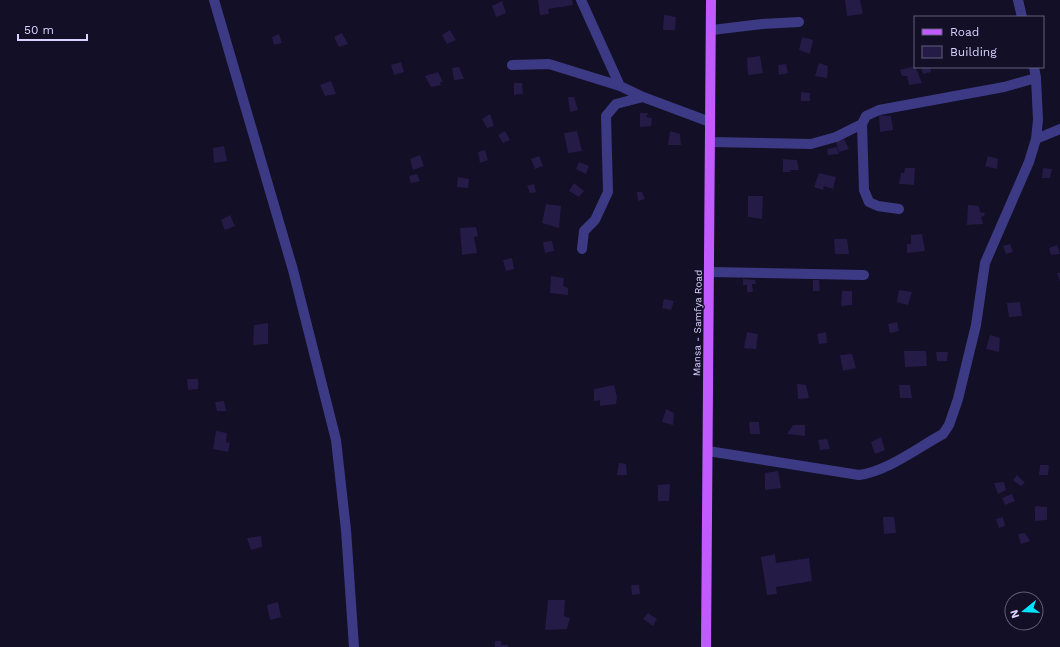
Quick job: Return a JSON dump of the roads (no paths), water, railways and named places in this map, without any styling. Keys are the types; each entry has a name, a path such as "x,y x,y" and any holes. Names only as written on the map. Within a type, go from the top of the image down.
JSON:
{"main road":[{"name":"Mansa - Samfya Road","path":"706,647 712,30 711,0"}],"street":[{"path":"214,0 293,270 336,440 346,530 354,647"},
{"path":"581,0 620,86"},
{"path":"1018,0 1022,16"},
{"path":"712,30 762,24 799,22"},
{"path":"512,65 549,64 620,86 643,97 710,122"},
{"path":"708,451 858,475 868,473 885,466 943,434 949,425 958,399 973,340 985,263 1029,162 1036,139 1038,120 1034,68"},
{"path":"899,209 878,206 869,202 864,190 862,124 866,116 879,110 1004,87 1036,78"},
{"path":"582,249 584,231 595,220 608,192 606,116 616,104 643,97"},
{"path":"710,142 811,144 836,137 862,124"},
{"path":"1036,139 1060,129"},
{"path":"710,272 864,275"}]}
